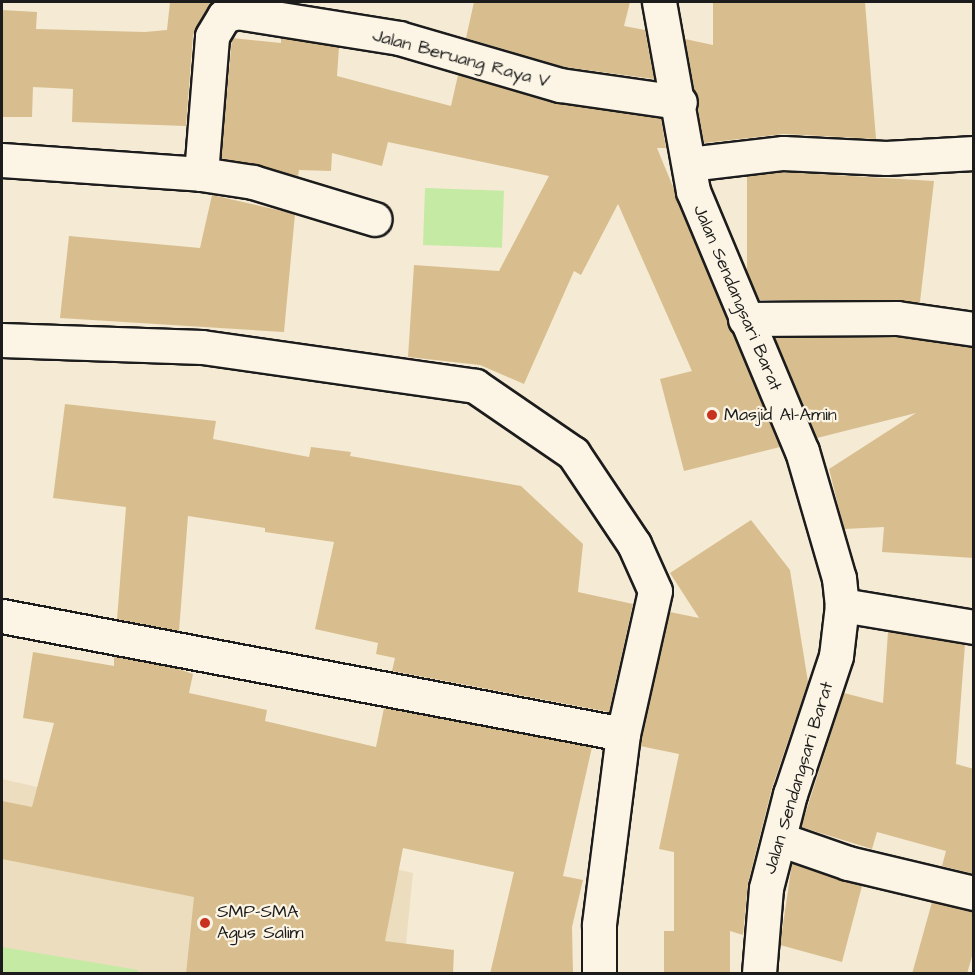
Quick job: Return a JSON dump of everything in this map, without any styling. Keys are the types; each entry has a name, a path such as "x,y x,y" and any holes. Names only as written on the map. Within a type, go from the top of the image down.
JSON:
{"street":[{"name":"Jalan Sendangsari Barat","path":"659,2 680,102 693,191 802,451 839,578 842,605 836,656 766,888 759,974"},
{"name":"Jalan Beruang Raya V","path":"201,174 212,36 224,16 237,12 399,38 560,85 680,102"},
{"path":"689,165 783,153 886,158 974,153"},
{"path":"2,160 201,174 253,182 375,219"},
{"path":"745,319 897,318 974,329"},
{"path":"2,340 202,347 475,386 573,453 634,544 655,591 623,734 599,925 599,974"},
{"path":"842,605 974,627"},
{"path":"2,616 623,734"},
{"path":"779,839 848,863 974,893"}],"shaded area":[{"name":"SMP-SMA Agus Salim","path":"2,779 413,873 403,973 2,974"}],"green space":[{"path":"425,188 504,191 502,248 423,245"},
{"path":"2,947 138,970 137,973 2,973"}],"building":[{"path":"170,2 211,2 193,35 186,126 72,122 73,89 33,87 32,117 2,117 2,10 37,12 36,29 145,32 167,30"},
{"path":"474,2 630,2 624,26 645,30 654,79 564,67 466,38"},
{"path":"713,2 865,2 876,139 784,134 704,143 685,39 713,45"},
{"path":"232,38 281,43 281,38 339,47 337,76 451,106 458,75 555,103 661,118 666,148 657,148 780,447 684,471 660,379 692,371 618,204 581,275 574,271 524,384 480,365 408,357 414,265 499,271 549,176 388,142 382,166 332,153 331,171 299,170 298,176 221,158"},
{"path":"784,172 934,181 920,302 759,300 747,272 747,176"},
{"path":"212,195 295,214 284,332 60,318 69,236 200,248"},
{"path":"896,337 974,347 974,558 882,552 884,527 844,529 829,469 916,413 817,438 775,338"},
{"path":"65,404 216,421 213,439 309,457 311,447 351,452 350,456 521,486 583,544 578,592 633,604 609,712 392,671 395,658 376,654 378,643 315,629 334,542 265,532 265,528 188,516 179,631 117,619 126,507 53,498"},
{"path":"751,520 790,570 808,682 772,788 748,883 743,935 730,931 730,974 664,974 664,931 674,931 674,852 659,849 679,754 640,746 670,612 699,618 670,573"},
{"path":"888,632 965,644 956,764 974,769 974,874 942,866 946,851 877,832 872,849 801,827 844,693 883,703"},
{"path":"33,652 114,666 114,656 176,668 193,674 189,693 267,710 265,721 376,747 384,708 592,747 563,876 583,880 572,927 573,974 490,974 514,872 403,848 385,941 454,950 453,974 186,974 194,897 2,859 2,801 32,807 54,723 23,718"},
{"path":"792,863 862,886 842,962 780,945"},
{"path":"932,902 974,911 974,949 967,974 912,974"}],"place":[{"name":"Masjid Al-Amin","path":"712,415"},
{"name":"SMP-SMA Agus Salim","path":"205,923"}]}
